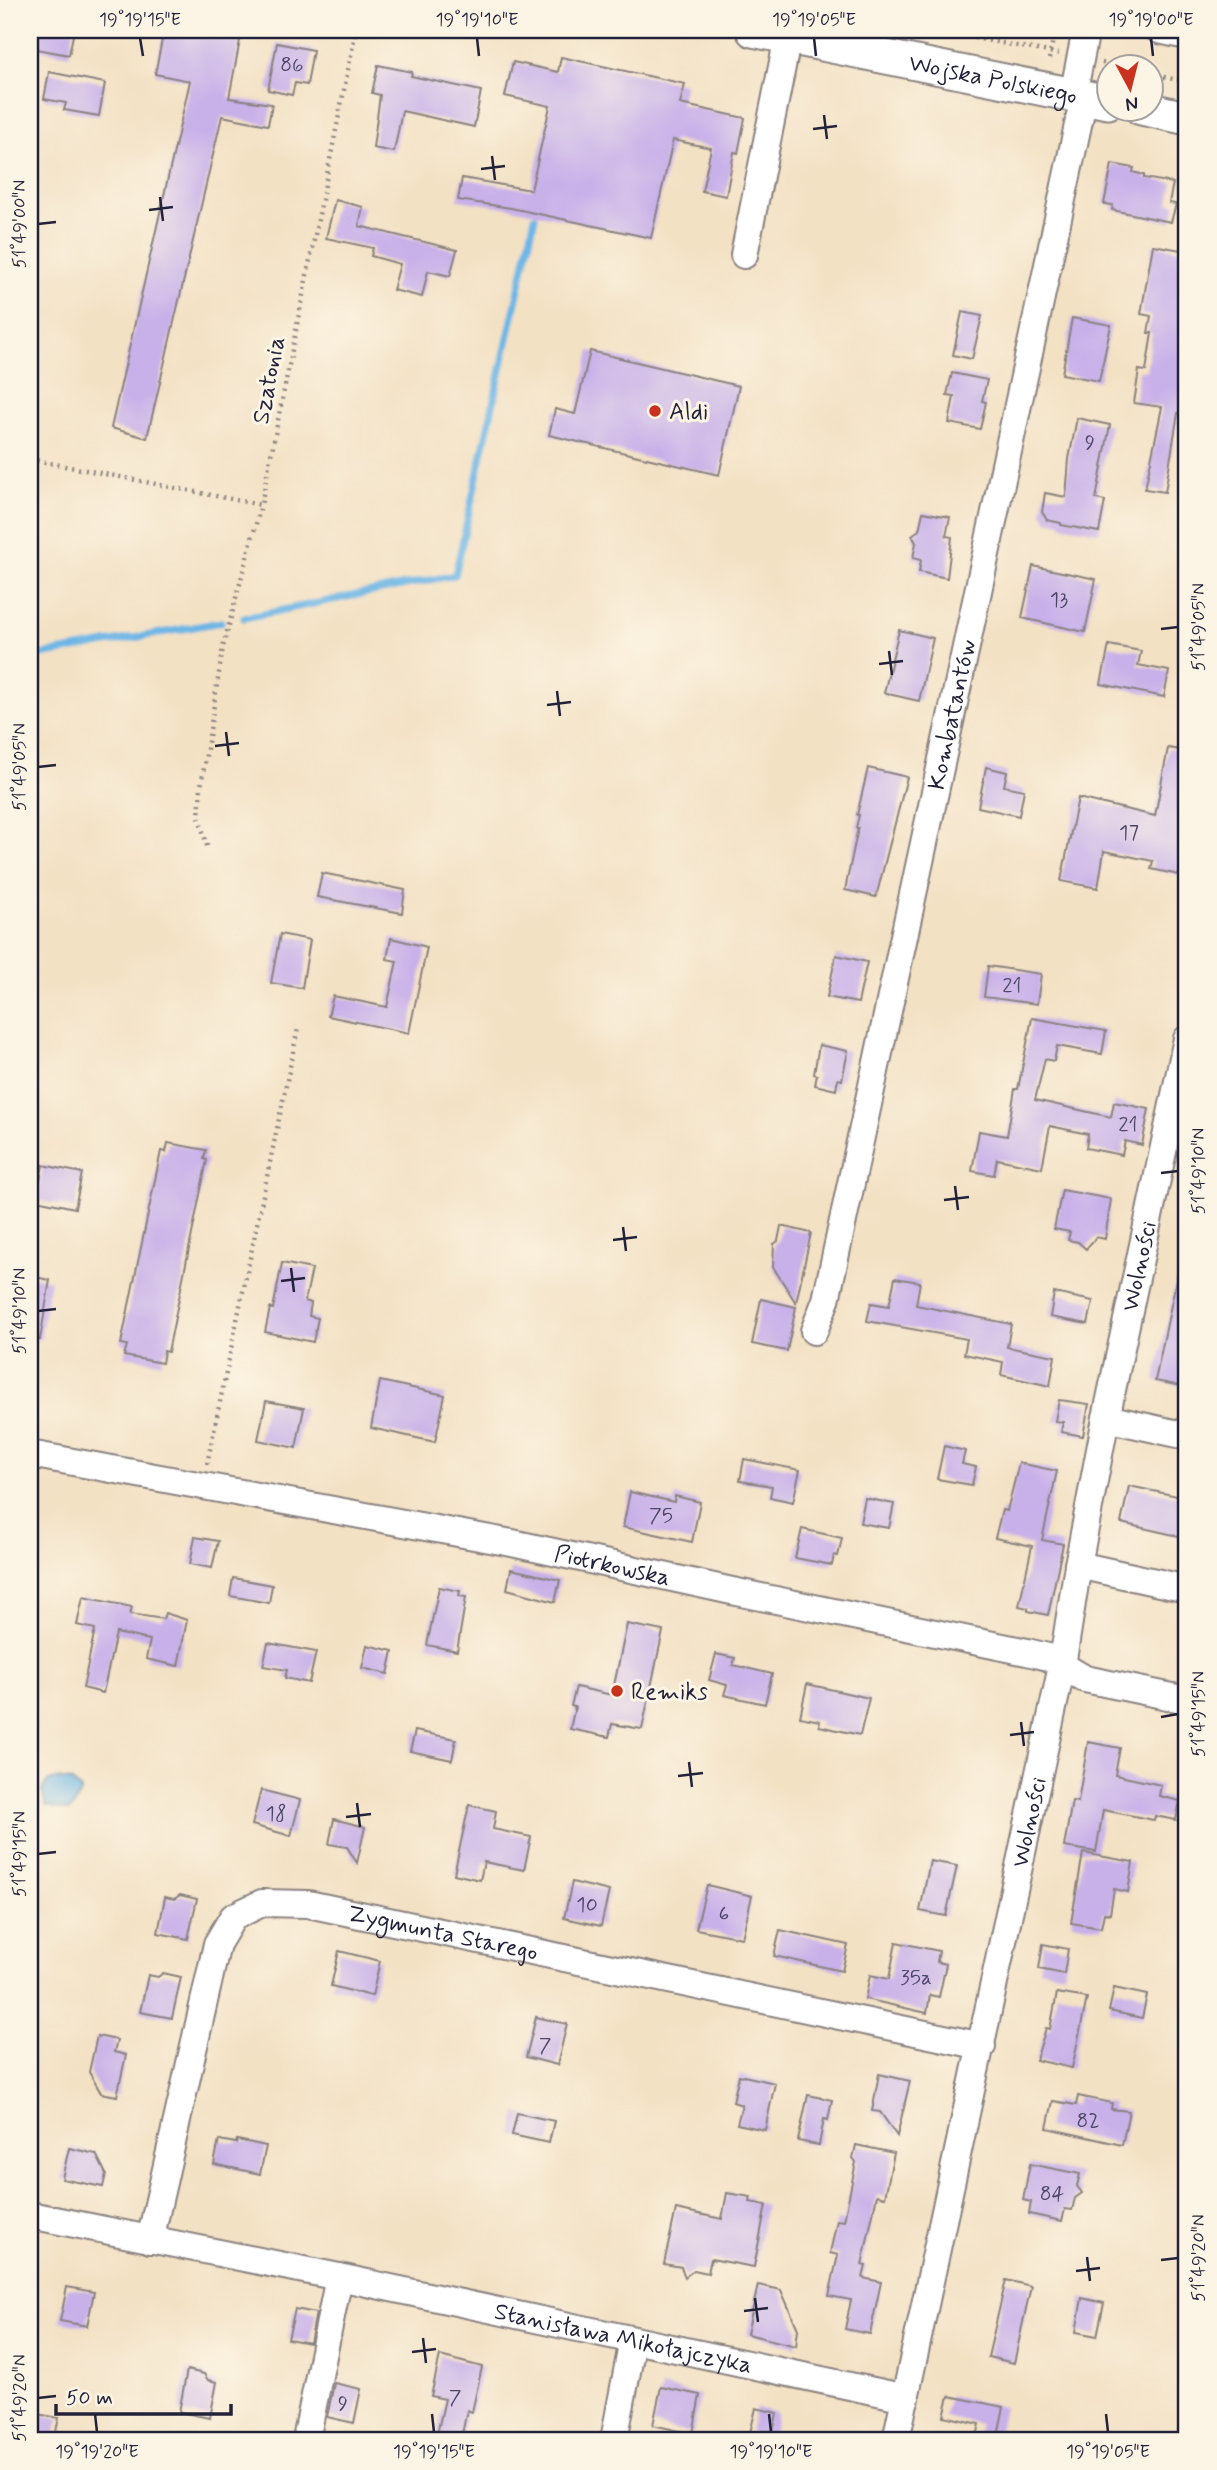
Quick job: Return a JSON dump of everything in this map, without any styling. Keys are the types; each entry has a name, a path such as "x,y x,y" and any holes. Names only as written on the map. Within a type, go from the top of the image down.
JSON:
{"main road":[{"name":"Wojska Polskiego","path":"753,30 1088,98"},
{"path":"1164,113 1187,118"}],"street":[{"name":"Kombatantów","path":"814,1331 826,1300 1088,98 1081,58 1086,30"},
{"path":"1159,30 1187,36"},
{"path":"744,255 788,37"},
{"name":"Wolności","path":"896,2440 1062,1666 1106,1418 1187,1039"},
{"path":"1106,1418 1187,1436"},
{"name":"Piotrkowska","path":"30,1454 575,1555 732,1591 1027,1652 1048,1657 1085,1679 1187,1700"},
{"path":"1078,1565 1187,1588"},
{"name":"Zygmunta Starego","path":"150,2240 216,1944 233,1917 262,1903 308,1904 982,2046"},
{"name":"Stanisława Mikołajczyka","path":"30,2215 340,2277 906,2398"},
{"path":"306,2440 340,2277"},
{"path":"614,2440 633,2340"}],"path":[{"name":"Szatonia","path":"207,846 199,817 201,787 221,659 261,505 356,30"},
{"path":"933,30 1050,56 1094,61"},
{"path":"1050,56 1055,30"},
{"path":"1164,77 1187,82"},
{"path":"30,458 261,505"},
{"path":"203,1485 298,1028"}],"water":[{"path":"55,1779 71,1781 81,1790 69,1811 46,1806 42,1791 47,1782"}],"building":[{"path":"35,30 74,30 69,55 31,48"},
{"path":"164,30 242,30 229,98 272,104 268,125 222,116 147,438 111,428 190,81 155,74"},
{"path":"277,43 313,50 307,85 295,83 292,95 268,90"},
{"path":"561,57 685,84 680,104 745,118 738,153 734,152 726,196 702,191 711,148 673,140 651,238 511,208 458,200 462,178 531,190 550,106 505,96 513,62 558,72"},
{"path":"378,65 412,72 411,76 481,91 474,127 402,111 394,152 373,148 380,95 372,93"},
{"path":"49,72 105,83 99,116 64,110 66,103 44,99"},
{"path":"1112,164 1134,168 1133,172 1144,175 1144,178 1173,183 1169,203 1176,204 1171,222 1112,210 1113,205 1104,204"},
{"path":"335,200 363,207 359,226 457,250 450,276 428,271 422,297 393,290 400,264 371,256 373,248 326,238"},
{"path":"1153,245 1187,251 1187,320 1184,340 1187,340 1187,415 1178,413 1165,492 1145,489 1162,407 1134,403 1139,370 1146,371 1152,333 1148,333 1151,316 1141,314"},
{"path":"962,312 982,316 972,359 953,355"},
{"path":"1072,318 1111,325 1099,381 1062,374"},
{"name":"Aldi","path":"590,351 739,386 719,475 549,435 555,409 575,414"},
{"path":"952,373 987,380 982,401 986,402 980,429 949,423 954,396 947,395"},
{"path":"1077,418 1110,425 1096,499 1105,501 1099,532 1061,525 1047,520 1042,512 1045,493 1066,497 1069,459"},
{"path":"923,512 950,517 946,536 952,537 947,578 919,572 921,560 913,558 916,543 912,535 919,530"},
{"path":"1033,566 1096,579 1085,632 1022,618"},
{"path":"899,630 933,638 919,701 884,693"},
{"path":"1109,645 1141,651 1138,665 1169,671 1164,697 1101,684"},
{"path":"1168,748 1187,751 1187,837 1179,875 1151,869 1153,861 1104,851 1098,888 1061,881 1078,798 1155,816"},
{"path":"986,767 1007,772 1004,786 1024,790 1019,816 978,807"},
{"path":"868,768 907,777 876,897 845,890 858,828 857,815"},
{"path":"322,873 405,890 402,913 317,897"},
{"path":"280,934 310,940 302,988 271,983"},
{"path":"391,938 427,947 409,1033 328,1016 333,996 387,1007 397,961 387,959"},
{"path":"836,955 867,962 858,1003 827,997"},
{"path":"988,966 1041,974 1037,1004 984,997"},
{"path":"1032,1018 1106,1031 1102,1054 1057,1046 1054,1061 1045,1059 1035,1100 1111,1117 1114,1102 1149,1109 1142,1145 1125,1141 1122,1155 1086,1148 1088,1134 1050,1126 1042,1168 997,1159 994,1175 972,1171 979,1131 1007,1136"},
{"path":"819,1045 848,1051 842,1080 838,1079 836,1090 815,1085"},
{"path":"168,1143 206,1150 204,1159 207,1160 168,1352 164,1351 162,1363 124,1356 127,1345 121,1344 161,1151 166,1152"},
{"path":"43,1165 82,1173 75,1208 36,1200"},
{"path":"1062,1190 1111,1199 1105,1239 1096,1237 1086,1249 1078,1242 1068,1240 1070,1232 1054,1229"},
{"path":"781,1226 811,1233 796,1303 773,1267 774,1244 778,1241"},
{"path":"282,1263 312,1269 305,1301 311,1303 309,1316 318,1318 313,1342 265,1332 270,1308 273,1309"},
{"path":"1179,1267 1187,1268 1187,1387 1155,1381"},
{"path":"30,1276 50,1280 40,1340 30,1339"},
{"path":"895,1278 920,1282 916,1305 1011,1324 1007,1347 1055,1356 1050,1386 1001,1375 1003,1362 964,1354 967,1339 867,1321 871,1303 889,1306"},
{"path":"1054,1293 1093,1301 1088,1324 1050,1317"},
{"path":"761,1299 796,1307 787,1351 752,1344"},
{"path":"380,1381 445,1395 435,1442 371,1428"},
{"path":"1059,1400 1089,1404 1083,1436 1061,1432 1063,1422 1055,1421"},
{"path":"266,1401 304,1408 296,1448 258,1440"},
{"path":"944,1446 965,1451 962,1464 976,1467 972,1485 937,1479"},
{"path":"744,1459 800,1470 793,1502 770,1497 772,1486 740,1481"},
{"path":"1019,1463 1057,1471 1042,1540 1063,1544 1048,1615 1028,1611 1028,1608 1019,1606 1032,1546 995,1538 1002,1510 1007,1511"},
{"path":"1129,1486 1187,1498 1187,1538 1121,1523"},
{"path":"630,1492 674,1502 675,1496 700,1502 692,1542 623,1527"},
{"path":"865,1498 894,1504 889,1528 860,1523"},
{"path":"802,1529 842,1538 838,1556 834,1555 832,1565 795,1558"},
{"path":"195,1537 218,1541 212,1568 190,1564"},
{"path":"511,1569 560,1580 555,1602 507,1589"},
{"path":"233,1578 272,1585 269,1603 230,1596"},
{"path":"439,1587 460,1591 459,1596 466,1597 457,1651 427,1645"},
{"path":"83,1597 132,1607 130,1614 163,1619 165,1613 187,1620 178,1666 146,1659 150,1640 116,1633 103,1693 83,1688 95,1629 77,1625"},
{"path":"627,1624 663,1631 642,1729 612,1724 609,1737 570,1729 575,1707 571,1706 576,1687 612,1695"},
{"path":"268,1643 316,1652 309,1683 285,1678 287,1670 263,1666"},
{"path":"367,1645 393,1651 388,1674 362,1668"},
{"path":"716,1654 735,1658 733,1665 772,1674 765,1704 724,1695 727,1685 709,1680"},
{"path":"807,1684 869,1698 860,1735 819,1726 820,1721 800,1717"},
{"path":"415,1731 456,1739 452,1760 410,1751"},
{"path":"1088,1742 1120,1748 1115,1775 1161,1785 1159,1796 1180,1801 1176,1820 1155,1816 1154,1820 1103,1810 1096,1852 1064,1847 1072,1801 1078,1802"},
{"path":"261,1790 300,1800 291,1836 252,1825"},
{"path":"469,1805 496,1811 493,1829 531,1837 524,1870 484,1862 480,1880 454,1874"},
{"path":"334,1819 365,1827 357,1863 347,1847 329,1844"},
{"path":"1083,1853 1133,1862 1128,1892 1114,1889 1110,1914 1104,1913 1101,1928 1071,1923"},
{"path":"930,1861 957,1866 946,1916 920,1911"},
{"path":"572,1882 609,1891 601,1926 564,1918"},
{"path":"707,1885 752,1896 742,1938 696,1929"},
{"path":"180,1895 197,1899 188,1939 158,1933 165,1897 174,1899"},
{"path":"780,1930 848,1945 842,1971 774,1956"},
{"path":"896,1942 939,1951 937,1962 946,1964 939,1997 930,1995 927,2013 865,1999 870,1975 889,1979"},
{"path":"1043,1944 1068,1949 1064,1974 1039,1969"},
{"path":"339,1951 380,1961 372,1996 331,1986"},
{"path":"163,1973 181,1977 172,2018 140,2012 148,1975 158,1977"},
{"path":"1114,1988 1147,1995 1142,2018 1109,2011"},
{"path":"1057,1993 1087,1998 1072,2068 1036,2060 1046,2028 1050,2029"},
{"path":"536,2017 567,2024 557,2065 526,2057"},
{"path":"97,2036 117,2040 114,2052 126,2055 117,2096 101,2093 89,2072"},
{"path":"879,2074 910,2081 897,2136 880,2112 872,2111"},
{"path":"739,2075 775,2083 765,2130 737,2124 742,2105 733,2102"},
{"path":"808,2095 832,2100 828,2120 824,2119 819,2145 798,2141"},
{"path":"1078,2096 1112,2103 1111,2109 1129,2111 1122,2145 1047,2128 1053,2101 1076,2105"},
{"path":"517,2113 554,2121 549,2143 512,2135"},
{"path":"219,2140 236,2143 237,2140 266,2146 260,2174 214,2164"},
{"path":"856,2145 894,2153 885,2197 877,2195 862,2265 866,2266 863,2278 881,2282 870,2334 845,2329 851,2300 829,2296 838,2255 830,2253 837,2220 844,2221 856,2162 853,2158"},
{"path":"69,2148 96,2154 106,2174 103,2187 62,2179"},
{"path":"1030,2164 1080,2174 1077,2186 1082,2193 1075,2198 1072,2210 1065,2209 1062,2221 1029,2214 1031,2202 1023,2200"},
{"path":"727,2193 751,2197 750,2202 766,2205 754,2267 711,2259 708,2273 694,2270 685,2277 681,2267 664,2264 676,2209 722,2219"},
{"path":"1006,2280 1031,2286 1014,2363 988,2357"},
{"path":"758,2285 781,2290 798,2329 796,2346 747,2334"},
{"path":"67,2287 94,2292 87,2326 60,2321"},
{"path":"1082,2298 1104,2303 1097,2336 1076,2332"},
{"path":"295,2309 316,2313 310,2343 288,2339"},
{"path":"440,2356 482,2367 472,2412 467,2410 461,2439 437,2434 445,2399 431,2396"},
{"path":"187,2370 204,2374 208,2380 217,2382 210,2418 179,2412"},
{"path":"334,2383 361,2389 354,2423 327,2417"},
{"path":"661,2387 700,2395 693,2434 653,2425"},
{"path":"949,2396 1004,2407 997,2440 976,2440 980,2424 944,2416"},
{"path":"756,2408 777,2413 772,2437 750,2433"},
{"path":"38,2414 59,2418 54,2440 33,2440"}],"waterway":[{"path":"244,618 455,575 535,217"},
{"path":"30,657 221,622"}],"place":[{"name":"Aldi","path":"655,411"},
{"name":"Remiks","path":"617,1691"}]}
